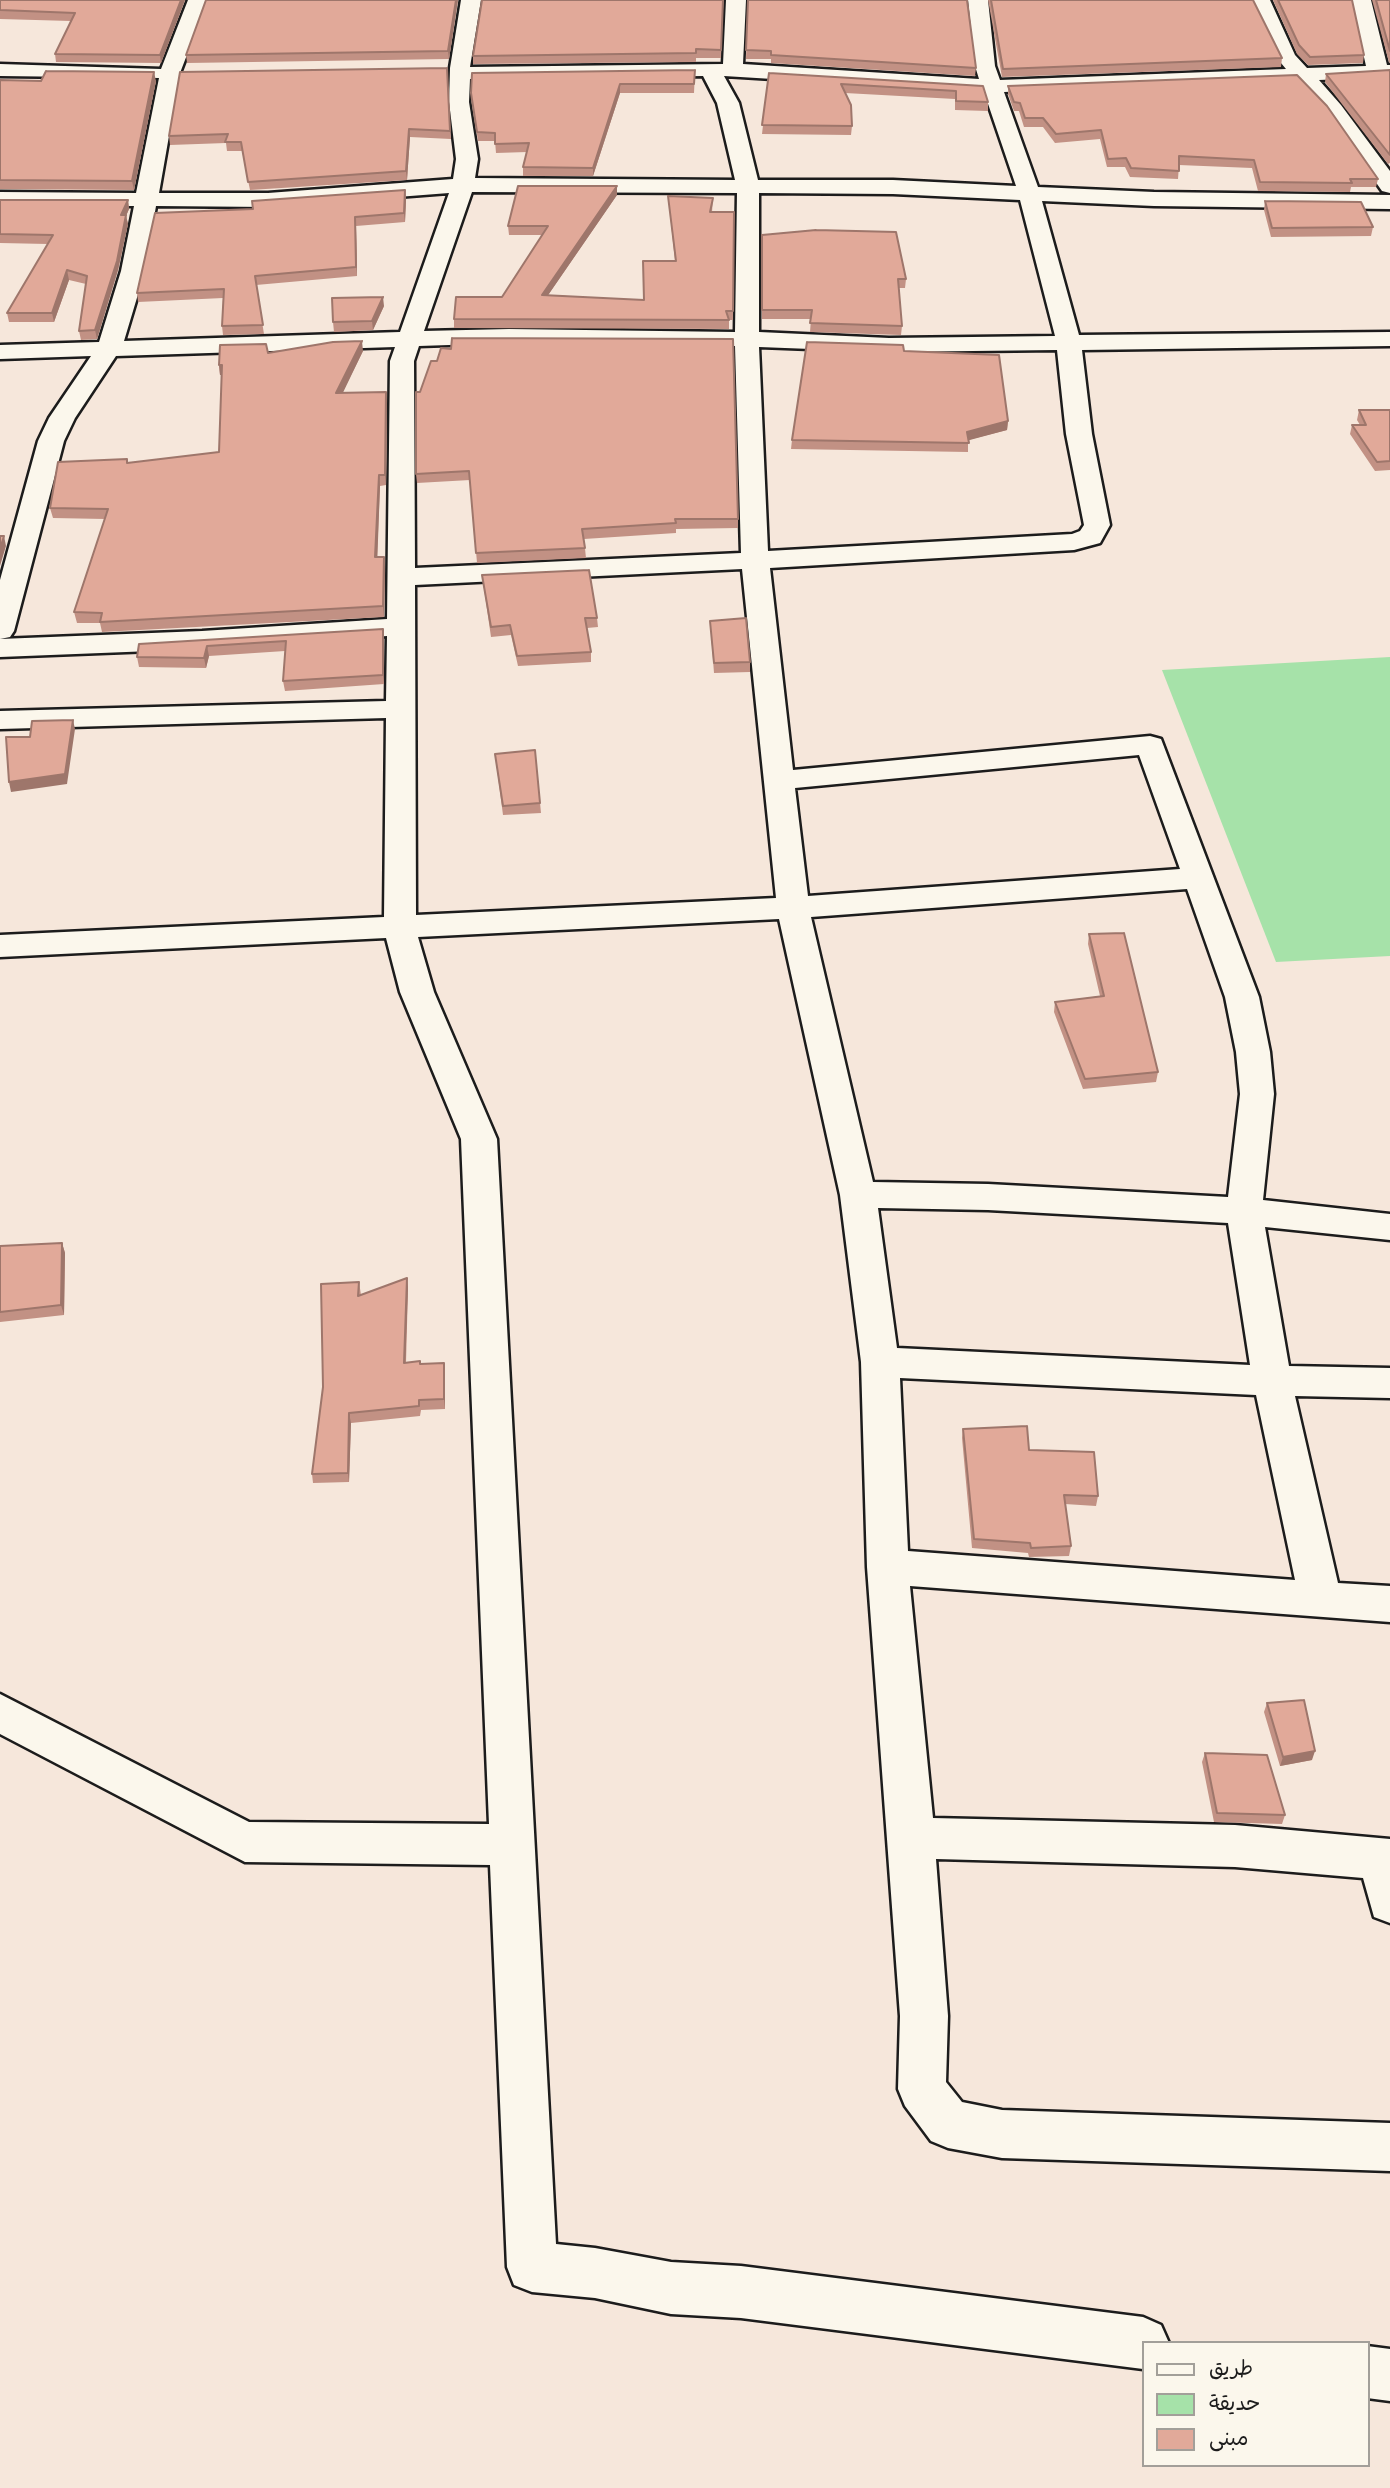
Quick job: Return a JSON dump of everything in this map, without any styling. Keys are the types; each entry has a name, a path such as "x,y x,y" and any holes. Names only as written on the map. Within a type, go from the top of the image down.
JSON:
{"street":[{"path":"0,631 51,441 62,418 80,396 110,347 133,271 170,73 198,0"},
{"path":"471,0 451,70 459,102 467,159 463,185 402,361 400,929 417,992 479,1139 532,2267 595,2273 671,2288 741,2292 1142,2343"},
{"path":"736,0 722,69 748,186 747,339 755,559 793,908 858,1195 880,1362 888,1567 912,1838 924,2016 922,2090 948,2124 1002,2134 1390,2147"},
{"path":"402,577 947,551 1074,542 1090,537 1097,525 1079,434 1069,344 1029,192 985,66 978,0"},
{"path":"1259,0 1286,57 1334,109 1390,186"},
{"path":"451,70 722,69 993,86 1384,71 1361,0"},
{"path":"0,70 196,73"},
{"path":"0,199 145,197 268,200 463,185 748,186 1029,192 1154,199 1390,202"},
{"path":"0,352 411,339 747,339 889,345 1390,339"},
{"path":"0,648 190,641 402,625"},
{"path":"0,720 402,709"},
{"path":"781,780 1150,745 1242,997 1253,1052 1256,1094 1244,1211 1272,1381 1320,1597"},
{"path":"0,946 400,929 793,908 1198,878"},
{"path":"858,1195 988,1197 1244,1211 1390,1227"},
{"path":"880,1362 1272,1381 1390,1382"},
{"path":"888,1567 1390,1604"},
{"path":"0,1713 245,1842 511,1845"},
{"path":"912,1838 1235,1846 1386,1859 1390,1902"},
{"path":"1369,2372 1390,2375"}],"green space":[{"path":"1390,657 1390,956 1276,962 1162,670"}],"building":[{"path":"0,0 181,0 160,55 55,54 75,13 0,10"},
{"path":"206,0 456,0 448,51 186,55"},
{"path":"482,0 723,0 721,50 696,49 696,53 473,56"},
{"path":"748,0 967,0 976,68 771,55 771,51 746,50"},
{"path":"991,0 1253,0 1282,58 1003,69"},
{"path":"1278,0 1352,0 1364,55 1310,57 1299,45"},
{"path":"1376,0 1390,0 1390,51"},
{"path":"447,68 450,131 409,129 406,171 248,182 241,142 225,142 228,134 169,136 180,72"},
{"path":"695,70 694,84 620,84 593,168 523,167 529,143 495,144 495,133 477,132 471,93 472,73"},
{"path":"1390,70 1390,155 1326,74"},
{"path":"46,71 154,72 132,181 0,180 0,80 41,81"},
{"path":"769,73 983,86 988,102 956,101 956,91 841,84 851,105 852,126 762,125"},
{"path":"1297,75 1327,106 1378,179 1350,179 1352,183 1260,182 1254,160 1179,156 1179,171 1131,168 1126,158 1108,159 1101,130 1056,134 1043,118 1025,118 1020,103 1014,102 1008,86"},
{"path":"518,186 617,186 542,295 644,300 643,261 676,261 668,196 713,198 710,212 734,212 733,311 726,311 729,320 454,319 456,297 502,297 548,226 508,226"},
{"path":"405,190 404,213 355,217 356,267 255,276 263,325 222,326 224,289 137,293 155,213 253,209 252,201"},
{"path":"0,200 128,200 121,215 126,215 117,261 95,330 79,331 87,276 67,270 52,313 7,313 53,235 0,234"},
{"path":"1265,201 1361,202 1373,227 1272,228"},
{"path":"816,230 896,232 906,279 898,279 902,326 810,323 812,310 762,310 762,235"},
{"path":"383,297 372,321 333,322 332,298"},
{"path":"452,338 733,339 738,519 675,519 676,523 582,529 585,548 476,553 469,471 416,474 416,392 420,392 431,361 437,361 441,348 451,349"},
{"path":"362,341 336,393 386,392 385,475 379,475 375,557 384,557 383,606 100,622 102,613 74,612 108,509 50,508 58,462 127,459 127,463 219,452 222,365 219,365 220,345 266,344 268,353 333,342"},
{"path":"807,342 903,345 904,351 999,355 1008,421 967,432 969,443 792,440"},
{"path":"1359,410 1390,410 1390,461 1377,462 1352,425 1366,425"},
{"path":"589,570 597,618 585,618 591,652 517,656 510,625 491,627 482,575"},
{"path":"746,618 750,662 714,663 710,621"},
{"path":"383,629 383,675 283,681 286,641 207,646 204,658 137,657 139,644"},
{"path":"73,720 65,774 9,782 6,737 30,737 32,721"},
{"path":"535,750 540,803 503,806 495,754"},
{"path":"1124,933 1158,1072 1085,1079 1055,1002 1104,996 1089,934"},
{"path":"62,1243 61,1305 0,1312 0,1246"},
{"path":"407,1278 404,1363 444,1363 444,1399 419,1400 419,1406 349,1413 348,1473 312,1474 323,1387 321,1284 359,1282 358,1296"},
{"path":"1027,1426 1029,1450 1094,1452 1098,1496 1064,1495 1071,1546 1031,1548 1030,1543 974,1539 963,1429"},
{"path":"1304,1700 1315,1751 1283,1757 1267,1703"},
{"path":"1205,1753 1267,1755 1285,1815 1217,1813"}]}
